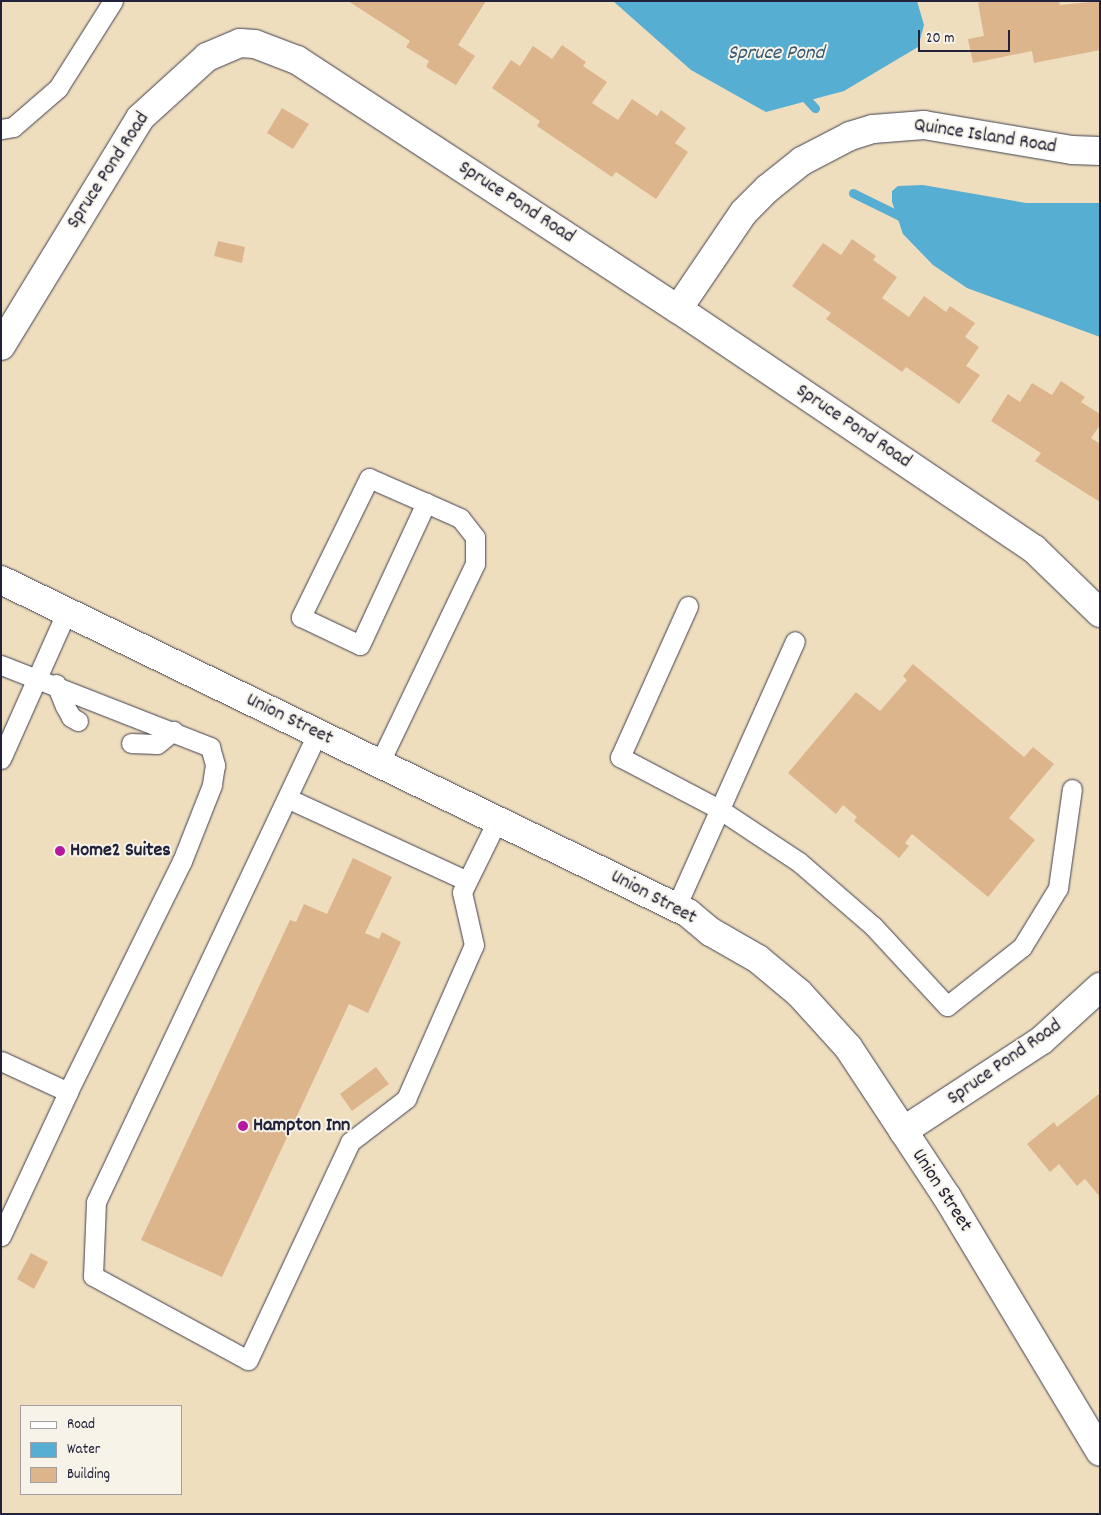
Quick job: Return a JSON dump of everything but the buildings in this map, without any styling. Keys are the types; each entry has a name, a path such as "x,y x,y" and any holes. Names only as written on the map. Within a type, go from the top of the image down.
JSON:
{"street":[{"name":"Spruce Pond Road","path":"1,346 140,118 207,56 240,43 273,48 297,60 678,309 1034,549 1100,613"},
{"name":"Quince Island Road","path":"678,309 744,212 767,189 802,161 850,136 872,129 924,125 1072,150 1100,151"},
{"name":"Union Street","path":"1,580 676,907 758,958 799,993 848,1047 947,1197 1100,1452"},
{"name":"Spruce Pond Road","path":"903,1131 1042,1040 1100,987"}],"lane":[{"path":"1,129 13,127 58,88 113,1"},
{"path":"379,764 476,564 475,537 460,518 426,503 369,478 301,617 360,644 426,503"},
{"path":"688,606 620,757 719,809 799,862 873,926 947,1006 1022,947 1058,888 1072,789"},
{"path":"1,759 48,681 67,611"},
{"path":"676,907 794,641"},
{"path":"1,665 48,681 210,747 215,765 212,785 182,860 68,1092 1,1236"},
{"path":"48,681 72,717 78,721"},
{"path":"131,743 158,744 173,731"},
{"path":"317,734 289,799 96,1202 93,1276 248,1360 350,1142 406,1099 474,945 462,892 497,821"},
{"path":"289,799 467,881"},
{"path":"3,1066 68,1092"}],"water":[{"name":"Spruce Pond","path":"613,1 917,1 924,25 918,47 844,91 766,112 691,70"},
{"path":"923,185 1026,203 1100,203 1100,337 967,288 933,265 903,234 892,202 892,191 898,186"}],"waterway":[{"path":"800,92 815,108"},
{"path":"853,193 906,219"}],"place":[{"name":"Home2 Suites","path":"60,851"},
{"name":"Hampton Inn","path":"243,1126"}]}
